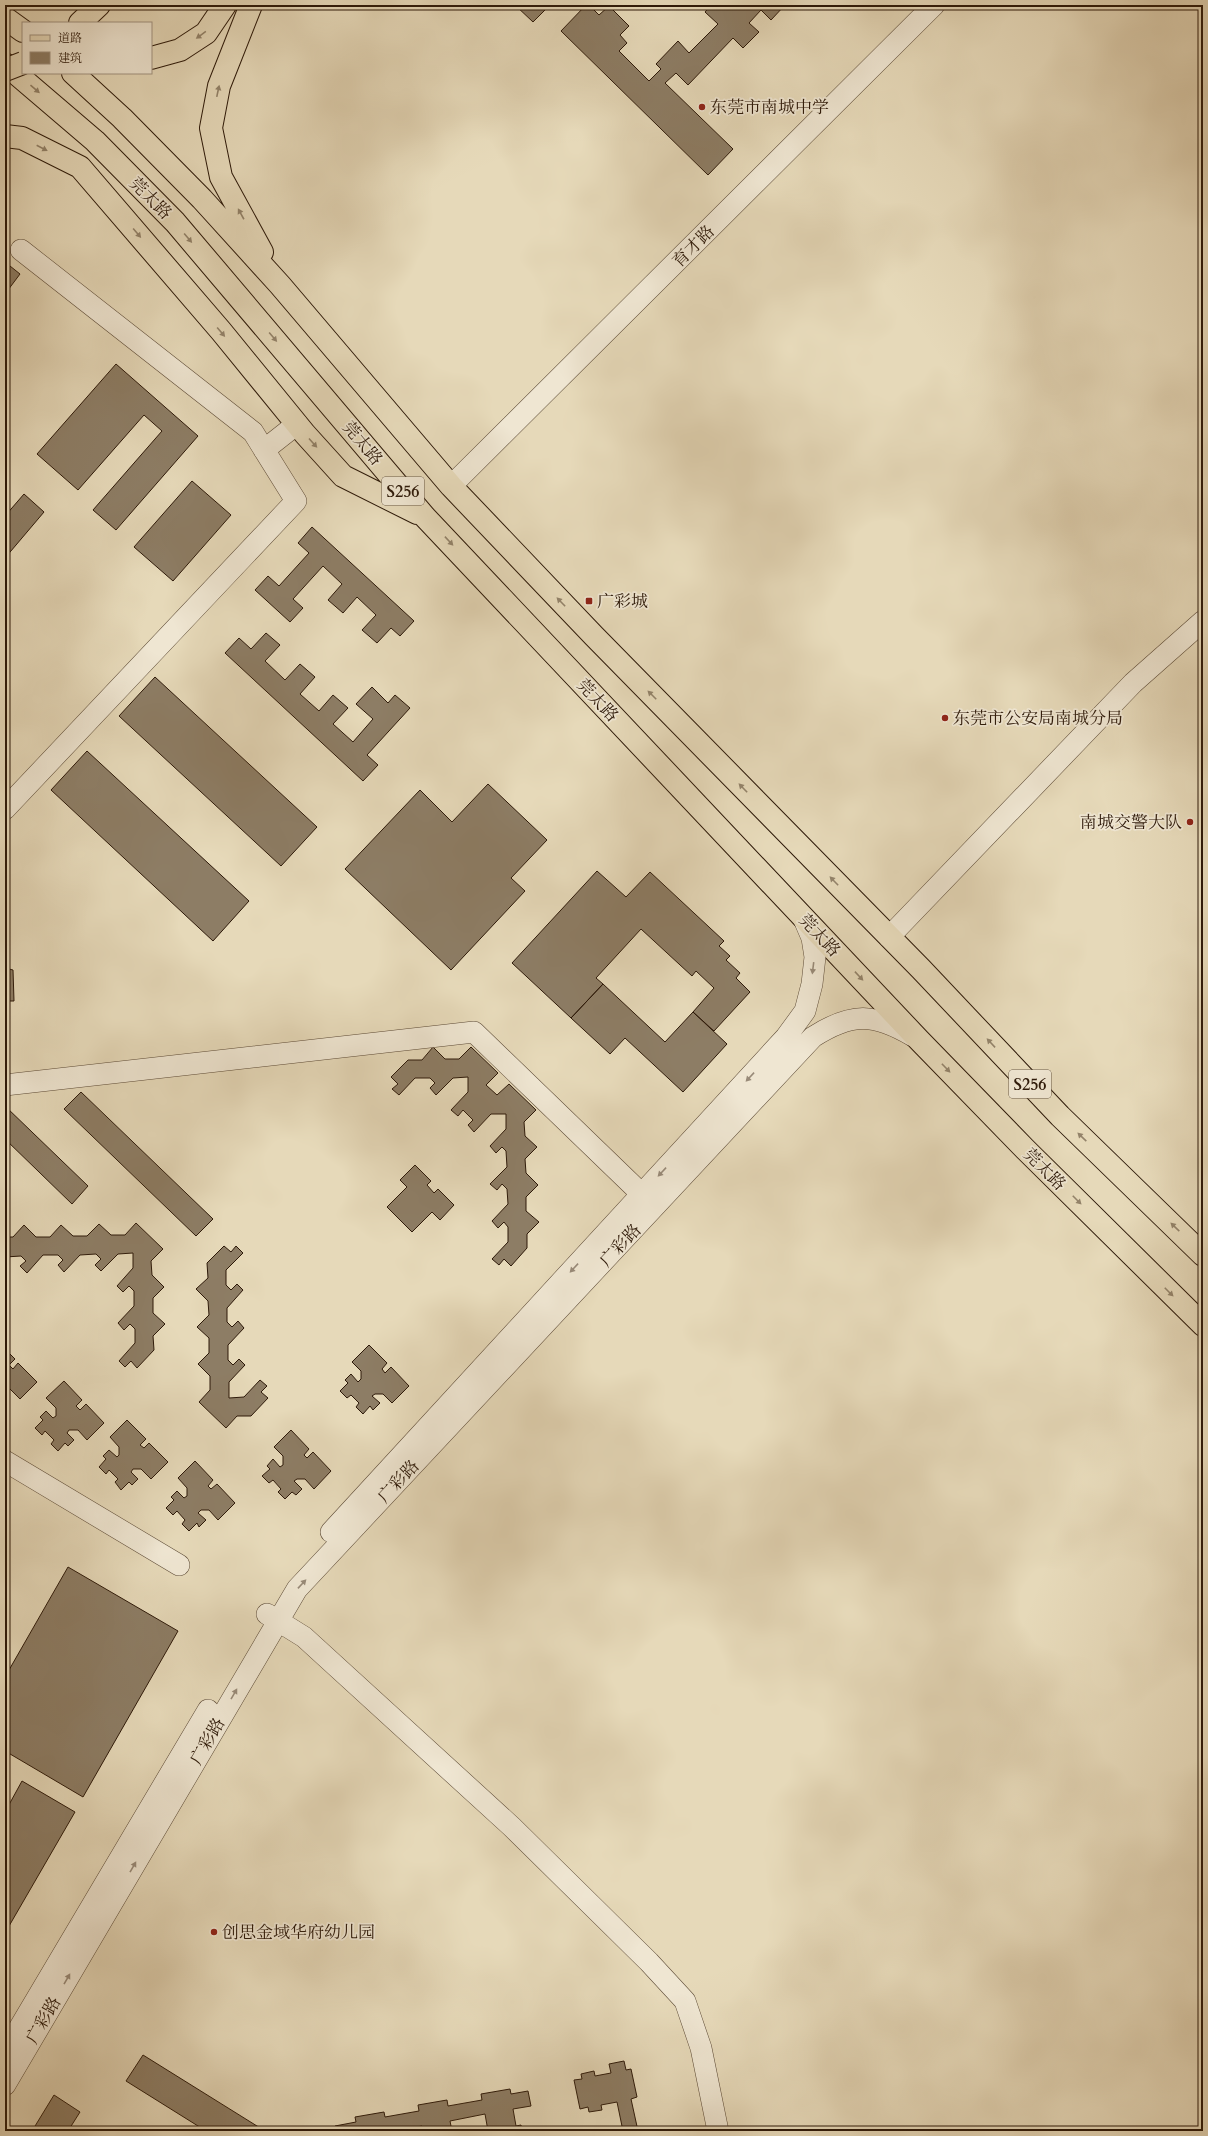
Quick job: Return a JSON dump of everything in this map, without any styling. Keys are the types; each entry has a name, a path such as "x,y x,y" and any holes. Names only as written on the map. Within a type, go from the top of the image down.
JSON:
{"main road":[{"path":"81,22 99,5"},
{"path":"152,58 180,50 206,33 225,5"},
{"path":"251,5 219,86 211,128 221,177 280,285"},
{"path":"5,18 22,30"},
{"path":"5,70 22,63"},
{"name":"莞太路","path":"5,64 95,141 175,222 425,517 919,1040 1025,1149 1203,1325"},
{"name":"莞太路","path":"74,74 122,118 202,199 280,285 452,486 594,636 889,937 1060,1116 1203,1255"},
{"path":"5,136 22,138 80,167 221,331 297,424 343,476 425,517"}],"street":[{"name":"育才路","path":"452,486 934,5"},
{"path":"5,808 296,501 253,432 21,250"},
{"path":"264,450 297,424"},
{"path":"889,937 1133,683 1203,621"},
{"name":"广彩路","path":"649,1200 786,1037 805,1011 812,984 815,957 812,938 803,917"},
{"name":"广彩路","path":"5,2085 272,1617 287,1580 649,1200 813,1037 829,1027 851,1019 871,1018 893,1025 919,1040"},
{"path":"5,1085 474,1032 649,1200"},
{"path":"5,1461 179,1565"},
{"path":"272,1617 304,1638 512,1827 649,1962 685,2001 701,2048 718,2131"},
{"name":"广彩路","path":"5,2052 272,1617"}],"building":[{"path":"515,5 550,5 533,22"},
{"path":"586,5 589,5 599,15 609,6 629,26 620,35 627,43 619,51 649,81 661,69 656,64 678,41 689,53 718,24 705,12 711,5 729,5 733,9 736,5 785,5 771,20 761,10 749,23 759,32 743,48 733,38 688,85 676,73 665,83 733,149 708,175 561,31"},
{"path":"5,262 20,274 5,294"},
{"path":"116,364 198,436 116,530 93,510 162,431 144,415 78,490 37,454"},
{"path":"192,481 231,515 173,581 134,547"},
{"path":"24,494 44,512 5,558 5,516"},
{"path":"312,527 414,621 400,636 391,628 377,643 362,630 376,615 357,597 343,613 328,600 342,584 323,566 293,599 303,608 290,622 255,590 268,576 279,586 309,553 298,543"},
{"path":"266,633 280,645 265,661 285,680 300,664 315,677 300,694 319,711 333,695 348,708 333,724 353,742 373,719 356,704 372,687 388,703 395,695 410,708 367,755 378,765 363,781 225,653 239,638 251,649"},
{"path":"155,677 317,827 281,866 119,716"},
{"path":"87,751 249,901 213,941 51,790"},
{"path":"488,784 547,840 511,878 525,891 451,970 345,869 420,790 452,822"},
{"path":"597,871 626,897 650,872 724,941 719,946 730,956 726,960 740,973 736,978 750,992 714,1031 693,1012 714,988 696,971 692,976 641,929 596,978 603,984 571,1018 512,963"},
{"path":"5,968 13,970 14,1001 8,1001 5,1004"},
{"path":"603,984 665,1042 693,1012 727,1044 683,1092 625,1038 610,1054 571,1018"},
{"path":"433,1047 445,1059 459,1059 471,1047 498,1073 486,1085 497,1095 509,1084 536,1110 524,1122 525,1136 537,1147 525,1159 526,1173 538,1185 526,1197 526,1211 539,1222 527,1234 527,1248 511,1266 504,1259 499,1265 492,1259 508,1242 508,1227 504,1222 498,1228 492,1221 508,1204 507,1189 502,1184 497,1190 490,1184 507,1167 506,1151 502,1147 496,1153 490,1146 506,1129 506,1114 491,1114 474,1132 468,1125 473,1120 463,1110 458,1116 451,1110 468,1092 468,1077 453,1078 436,1095 430,1088 435,1083 430,1078 415,1078 399,1095 392,1089 398,1084 391,1077 408,1060 422,1060"},
{"path":"81,1092 213,1219 196,1236 64,1109"},
{"path":"5,1106 88,1186 72,1204 5,1139"},
{"path":"415,1165 431,1181 427,1185 434,1193 438,1189 454,1205 440,1220 432,1212 412,1232 387,1207 407,1187 400,1180"},
{"path":"136,1223 163,1249 151,1261 152,1275 164,1287 153,1298 153,1313 165,1324 153,1336 154,1350 137,1368 131,1361 125,1367 119,1361 135,1343 135,1329 130,1324 124,1330 118,1323 134,1306 134,1291 129,1286 123,1292 117,1286 133,1268 133,1253 118,1254 101,1271 95,1265 101,1259 96,1254 80,1255 64,1272 58,1265 63,1260 58,1255 43,1255 27,1273 20,1266 26,1261 21,1256 5,1257 5,1237 13,1237 24,1225 36,1237 50,1237 61,1225 73,1236 87,1236 99,1224 111,1235 125,1235"},
{"path":"224,1246 231,1252 236,1246 243,1253 226,1270 226,1285 231,1290 237,1284 243,1290 227,1308 227,1322 232,1327 238,1321 244,1328 228,1345 228,1360 233,1365 239,1359 245,1365 229,1382 229,1398 244,1397 260,1380 267,1386 261,1392 268,1398 251,1416 237,1416 226,1428 199,1402 210,1390 210,1376 198,1364 209,1353 209,1338 197,1327 209,1315 208,1301 196,1289 208,1278 207,1263"},
{"path":"369,1345 387,1363 382,1369 385,1373 391,1367 409,1386 392,1403 383,1394 375,1394 372,1396 380,1403 373,1410 370,1406 363,1414 356,1407 359,1403 351,1395 347,1398 340,1391 348,1383 345,1380 351,1374 358,1382 361,1379 361,1371 352,1362"},
{"path":"5,1349 15,1359 9,1365 13,1369 18,1363 37,1382 20,1399 10,1389 5,1389"},
{"path":"64,1381 82,1400 76,1406 80,1410 86,1404 104,1423 87,1440 78,1430 69,1430 67,1433 74,1440 68,1446 65,1443 58,1451 51,1444 54,1440 45,1431 42,1435 35,1428 43,1420 40,1417 46,1411 53,1418 56,1416 56,1408 46,1398"},
{"path":"127,1420 146,1439 140,1445 144,1448 149,1443 168,1462 151,1479 141,1469 133,1469 131,1472 138,1479 132,1485 129,1482 121,1490 115,1482 118,1479 109,1470 106,1474 99,1467 106,1459 103,1456 109,1450 117,1457 119,1455 119,1447 110,1437"},
{"path":"291,1430 309,1449 304,1455 307,1458 313,1452 331,1471 314,1489 305,1479 297,1479 294,1481 302,1489 296,1495 292,1492 285,1499 278,1492 281,1489 273,1480 269,1483 262,1476 270,1469 267,1466 273,1459 280,1467 283,1465 283,1456 274,1447"},
{"path":"195,1461 213,1480 208,1486 211,1489 217,1484 235,1503 218,1520 209,1510 201,1510 198,1513 206,1520 199,1527 197,1523 189,1531 182,1524 185,1520 177,1511 173,1515 166,1508 174,1500 171,1497 177,1491 184,1498 187,1496 187,1488 178,1478"},
{"path":"68,1567 178,1631 83,1797 5,1751 5,1677"},
{"path":"22,1781 75,1812 5,1933 5,1812"},
{"path":"143,2055 265,2131 206,2131 126,2081"},
{"path":"624,2061 626,2070 631,2069 637,2097 631,2099 638,2131 623,2131 617,2102 601,2105 602,2110 589,2112 588,2107 580,2109 574,2080 582,2079 581,2074 594,2071 595,2076 611,2073 609,2064"},
{"path":"510,2089 511,2094 528,2091 531,2106 513,2109 516,2126 521,2125 522,2131 488,2131 485,2114 450,2121 452,2131 423,2131 422,2126 393,2131 336,2131 335,2126 356,2122 355,2117 384,2112 385,2117 419,2111 418,2105 447,2100 448,2106 482,2100 481,2094"},
{"path":"54,2095 80,2112 68,2131 32,2131"}],"place":[{"name":"东莞市南城中学","path":"702,107"},
{"name":"广彩城","path":"589,601"},
{"name":"东莞市公安局南城分局","path":"945,718"},
{"name":"南城交警大队","path":"1190,822"},
{"name":"创思金域华府幼儿园","path":"214,1932"}]}
